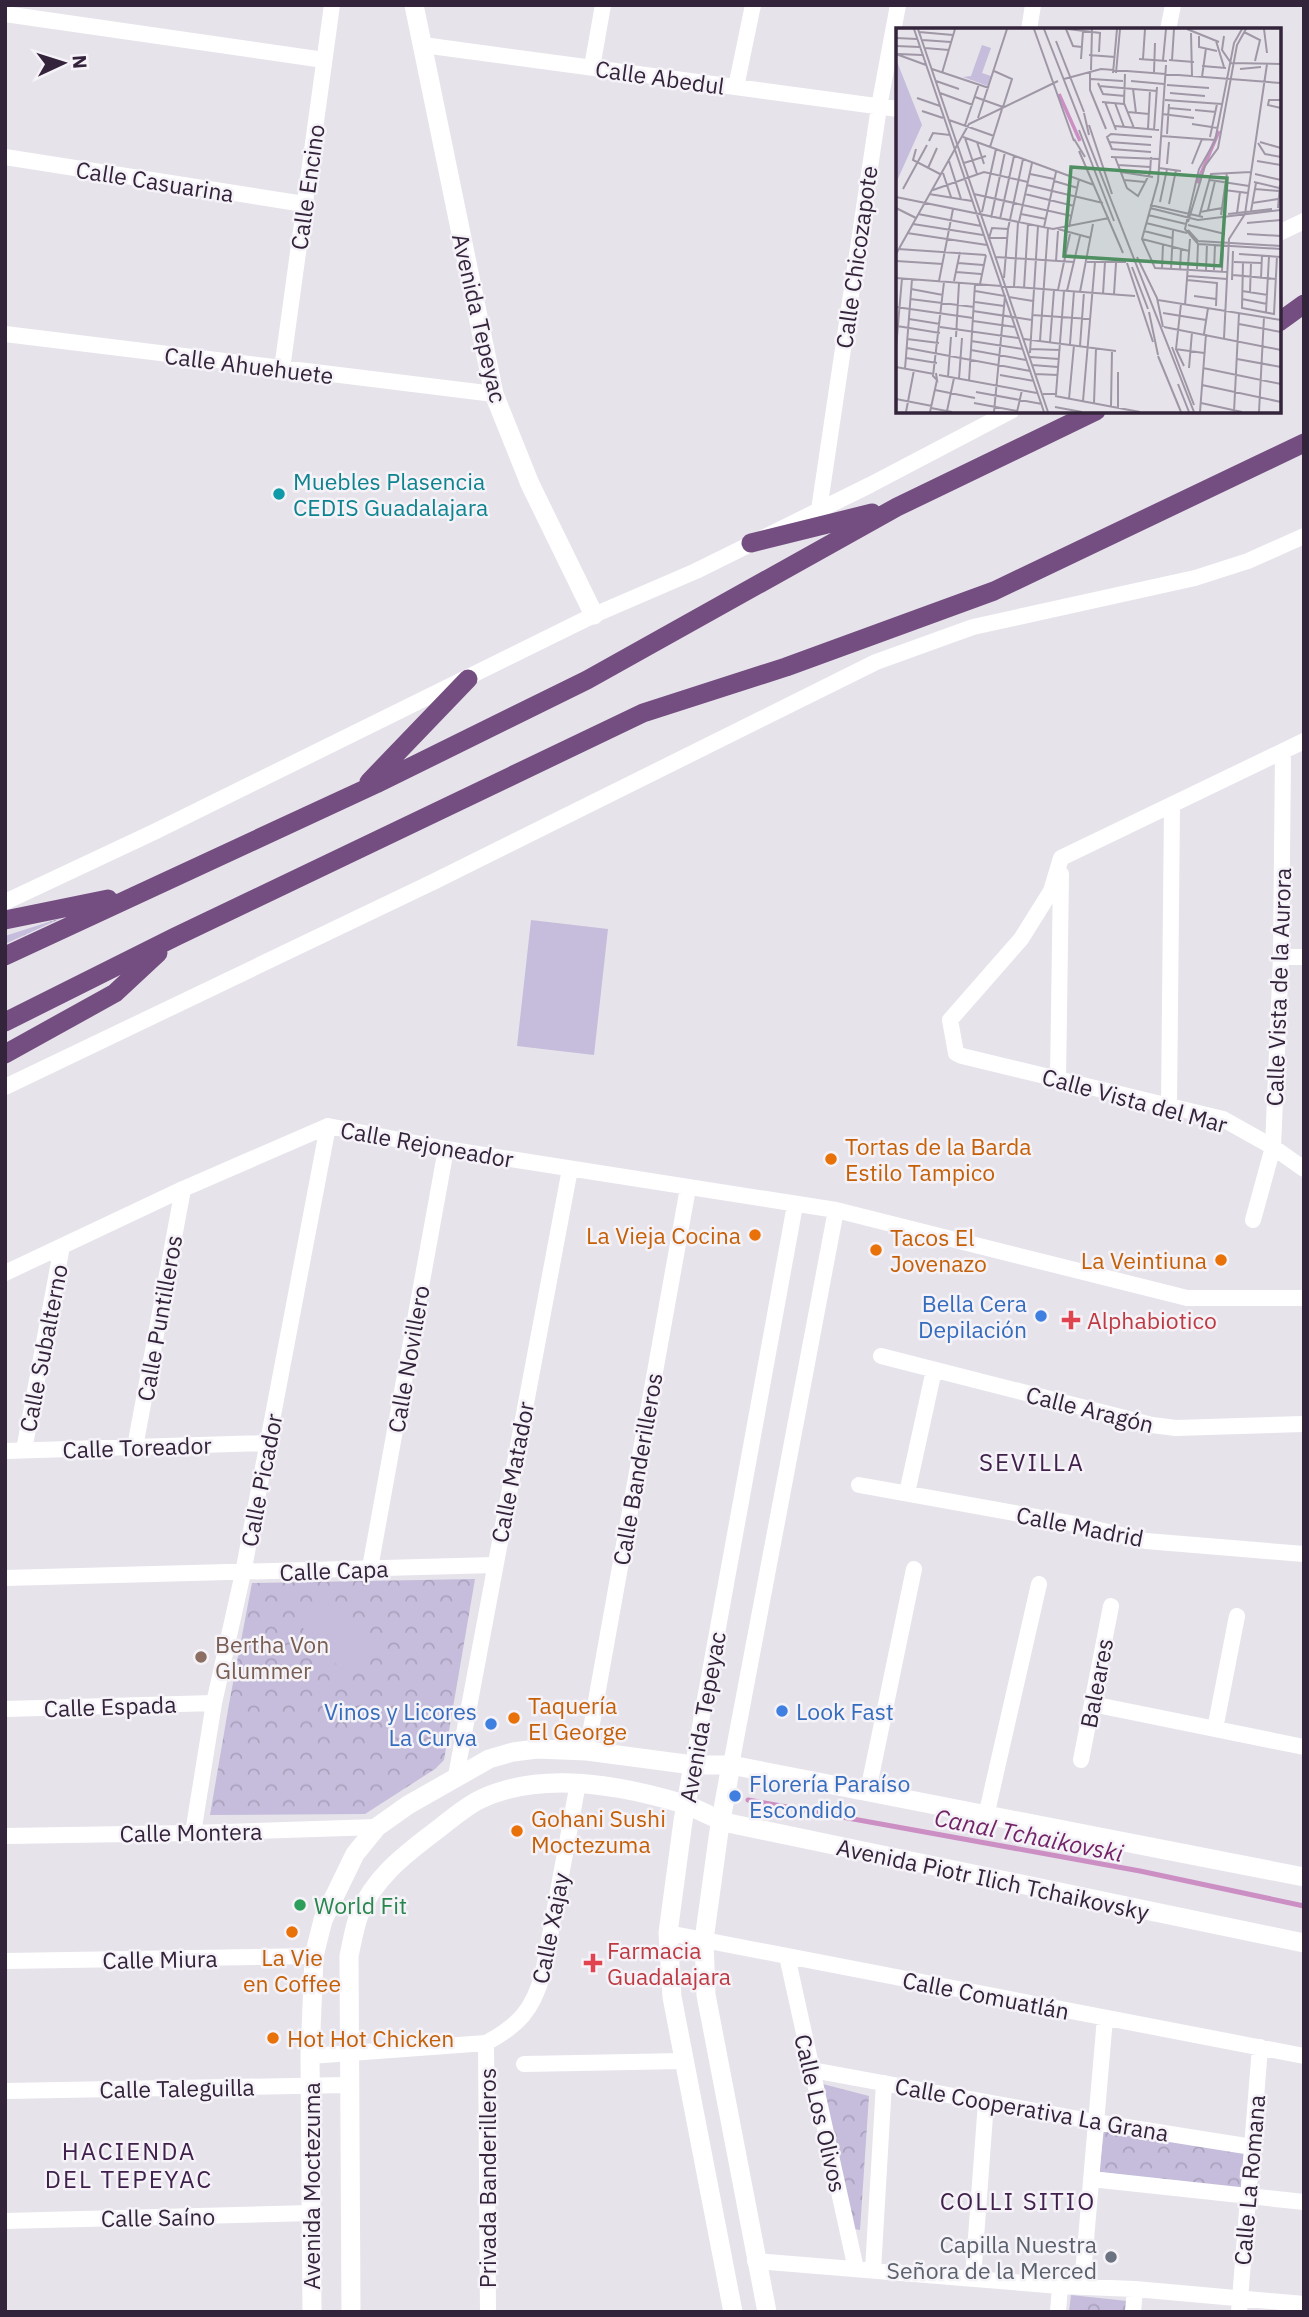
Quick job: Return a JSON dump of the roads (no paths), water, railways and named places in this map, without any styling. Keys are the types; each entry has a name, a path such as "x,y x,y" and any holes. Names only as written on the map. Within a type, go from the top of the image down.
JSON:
{"highway":[{"path":"1281,321 1304,304"},
{"path":"1281,321 1304,313"},
{"path":"5,956 360,791 587,680 897,507 1092,413"},
{"path":"5,1022 175,937 643,713 786,667 994,591 1304,443"},
{"path":"751,543 897,507"},
{"path":"360,791 468,679"},
{"path":"5,920 140,892"},
{"path":"5,1054 115,993 175,937"}],"street":[{"name":"Calle Encino","path":"282,369 332,5"},
{"name":"Avenida Tepeyac","path":"414,5 494,394 530,484 594,615"},
{"path":"592,67 603,5"},
{"path":"736,87 753,5"},
{"name":"Calle Chicozapote","path":"819,510 879,107 898,5"},
{"path":"1028,28 1034,5"},
{"path":"1168,28 1173,5"},
{"path":"5,14 324,60"},
{"name":"Calle Abedul","path":"423,45 896,109"},
{"name":"Calle Casuarina","path":"5,157 304,204"},
{"path":"1281,232 1304,221"},
{"name":"Calle Ahuehuete","path":"5,334 494,394"},
{"path":"5,902 468,679 594,615 696,571 1007,413"},
{"path":"5,1087 470,864 876,662 973,627 1195,578 1248,561 1304,536"},
{"path":"1058,1079 1061,858 1304,741"},
{"name":"Calle Vista de la Aurora","path":"1253,1220 1273,1147 1281,957 1283,751"},
{"path":"1169,1106 1172,805"},
{"name":"Calle Vista del Mar","path":"1061,858 1051,891 1028,930 1000,966 971,994 950,1020 956,1053 1223,1119 1273,1147 1304,1169"},
{"path":"1281,957 1304,957"},
{"name":"Calle Rejoneador","path":"5,1273 183,1189 328,1126 446,1149 836,1210 1187,1298 1304,1298"},
{"name":"Calle Picador","path":"193,1833 214,1703 243,1573 328,1126"},
{"name":"Calle Novillero","path":"370,1568 446,1149"},
{"name":"Calle Matador","path":"456,1776 570,1169"},
{"name":"Calle Banderilleros","path":"587,1751 688,1188"},
{"name":"Calle Puntilleros","path":"135,1447 183,1189"},
{"name":"Avenida Tepeyac","path":"733,2312 672,1997 668,1933 686,1805 795,1205"},
{"name":"Avenida Tepeyac","path":"766,2312 706,1995 704,1940 731,1765 836,1210"},
{"name":"Calle Subalterno","path":"24,1450 62,1246"},
{"name":"Calle Aragón","path":"881,1356 1152,1425 1176,1428 1304,1424"},
{"path":"907,1493 934,1370"},
{"name":"Calle Toreador","path":"5,1451 268,1443"},
{"name":"Calle Madrid","path":"859,1485 1070,1523 1146,1541 1304,1554"},
{"name":"Calle Capa","path":"5,1578 495,1565"},
{"path":"868,1791 914,1569"},
{"path":"986,1815 1039,1584"},
{"name":"Baleares","path":"1081,1760 1111,1606"},
{"path":"1215,1729 1237,1616"},
{"name":"Calle Espada","path":"5,1709 214,1703"},
{"path":"1091,1704 1304,1747"},
{"name":"Avenida Moctezuma","path":"312,2312 310,2056 314,1956 323,1920 355,1854 377,1827 408,1805 489,1759 513,1752 537,1749 587,1751 693,1765"},
{"path":"693,1765 731,1765 1304,1877"},
{"name":"Avenida Moctezuma","path":"351,2312 349,1956 359,1914 377,1884 398,1860 479,1800 505,1790 537,1783 578,1783 686,1805"},
{"name":"Calle Xajay","path":"310,2056 486,2043 508,2031 525,2015 537,1994 578,1783"},
{"name":"Avenida Piotr Ilich Tchaikovsky","path":"686,1805 721,1822 1304,1943"},
{"name":"Calle Montera","path":"5,1836 377,1827"},
{"name":"Calle Comuatlán","path":"668,1933 1304,2056"},
{"name":"Calle Miura","path":"5,1961 314,1956"},
{"name":"Calle Los Olivos","path":"787,1956 812,2070 864,2270"},
{"path":"1082,2286 1105,2018"},
{"name":"Privada Banderilleros","path":"486,2043 488,2312"},
{"name":"Calle La Romana","path":"1239,2306 1260,2048"},
{"path":"524,2064 684,2061"},
{"name":"Calle Cooperativa La Grana","path":"812,2070 1095,2122 1252,2147"},
{"path":"864,2270 884,2083"},
{"name":"Calle Taleguilla","path":"5,2091 349,2085"},
{"path":"973,2278 986,2102"},
{"path":"704,2164 737,2158"},
{"path":"1091,2179 1304,2202"},
{"name":"Calle Saíno","path":"5,2221 311,2213"},
{"path":"755,2261 1060,2286 1135,2288 1239,2306 1304,2304"},
{"path":"1058,2312 1060,2286"},
{"path":"1133,2312 1135,2288"}],"waterway":[{"name":"Canal Tchaikovski","path":"748,1800 1140,1871 1304,1906"}],"place":[{"name":"Muebles Plasencia CEDIS Guadalajara","path":"279,494"},
{"name":"Tortas de la Barda Estilo Tampico","path":"831,1159"},
{"name":"La Vieja Cocina","path":"755,1235"},
{"name":"Tacos El Jovenazo","path":"876,1250"},
{"name":"La Veintiuna","path":"1221,1260"},
{"name":"Bella Cera Depilación","path":"1041,1316"},
{"name":"Alphabiotico","path":"1071,1320"},
{"name":"Bertha Von Glummer","path":"201,1657"},
{"name":"Look Fast","path":"782,1711"},
{"name":"Taquería El George","path":"514,1718"},
{"name":"Vinos y Licores La Curva","path":"491,1724"},
{"name":"Florería Paraíso Escondido","path":"735,1796"},
{"name":"Gohani Sushi Moctezuma","path":"517,1831"},
{"name":"World Fit","path":"300,1905"},
{"name":"La Vie en Coffee","path":"292,1932"},
{"name":"Farmacia Guadalajara","path":"593,1963"},
{"name":"Hot Hot Chicken","path":"273,2038"},
{"name":"Capilla Nuestra Señora de la Merced","path":"1111,2257"}],"district":[{"name":"SEVILLA","path":"1032,1462"},
{"name":"HACIENDA DEL TEPEYAC","path":"129,2165"},
{"name":"COLLI SITIO","path":"1018,2201"}]}
